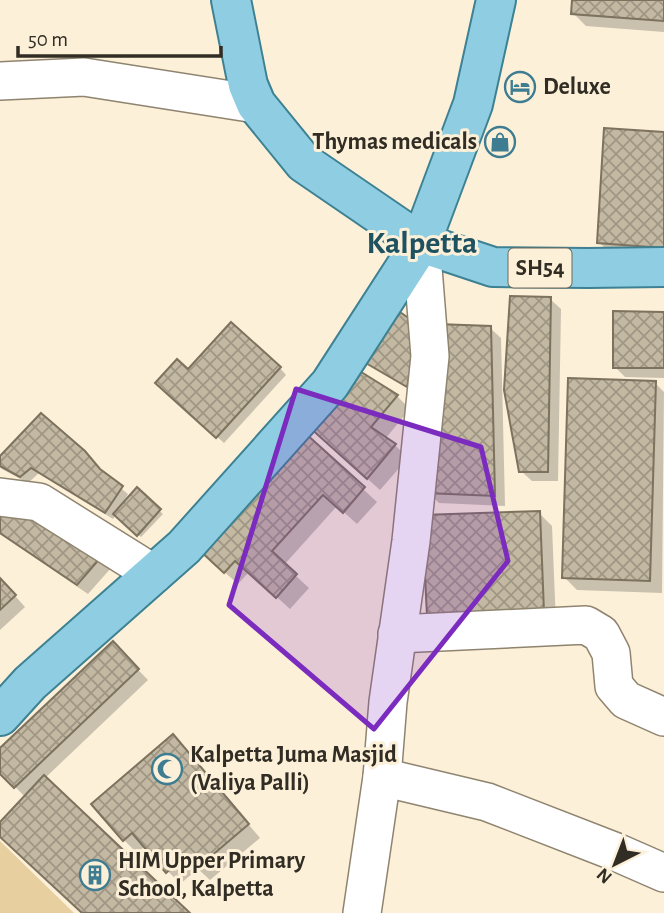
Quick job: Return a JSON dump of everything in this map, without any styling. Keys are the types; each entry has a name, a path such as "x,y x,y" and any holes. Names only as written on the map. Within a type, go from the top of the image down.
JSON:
{"main road":[{"path":"231,0 248,85 256,104 304,163 421,243"},
{"path":"0,716 30,683 184,547 330,384 421,243 474,104 496,0"},
{"name":"SH54","path":"421,243 493,267 664,267"}],"street":[{"path":"0,82 85,77 256,104"},
{"path":"362,913 411,541 430,356 421,243"},
{"path":"0,497 39,502 154,573"},
{"path":"397,634 586,625 601,634 611,653 614,686 626,700 664,717"},
{"path":"382,777 487,802 664,873"}],"highlighted area":[{"path":"296,389 481,447 508,561 374,729 229,605"}],"shaded area":[{"path":"0,841 74,913 0,913"}],"building":[{"path":"572,0 664,0 664,21 571,14"},
{"path":"604,128 664,132 664,248 597,243"},
{"path":"510,296 551,297 548,472 519,472 504,390"},
{"path":"397,310 420,326 407,387 364,362"},
{"path":"613,311 664,312 664,368 613,368"},
{"path":"231,322 281,367 216,438 155,383 177,359 188,369"},
{"path":"437,324 491,326 495,496 426,493"},
{"path":"358,370 398,395 371,427 396,444 367,479 309,427"},
{"path":"568,378 656,381 650,581 562,578"},
{"path":"41,413 85,451 100,469 123,486 105,513 31,468 20,477 0,466 0,456"},
{"path":"305,433 365,487 343,513 323,495 272,551 297,574 276,598 235,561 224,573 199,550"},
{"path":"137,487 161,509 137,536 113,514"},
{"path":"0,509 38,516 102,556 77,585 0,533"},
{"path":"540,511 544,612 427,616 422,515"},
{"path":"0,578 16,595 0,610"},
{"path":"113,641 139,669 14,788 0,774 0,748"},
{"name":"Kalpetta Juma Masjid (Valiya Palli)","path":"173,734 249,824 196,869 185,856 166,873 132,833 123,841 91,804"},
{"name":"HIM Upper Primary School, Kalpetta","path":"44,775 190,913 82,913 0,837 0,822"}],"place":[{"name":"Deluxe","path":"520,87"},
{"name":"Thymas medicals","path":"500,142"},
{"name":"Kalpetta Juma Masjid (Valiya Palli)","path":"167,769"},
{"name":"HIM Upper Primary School, Kalpetta","path":"95,875"}],"district":[{"name":"Kalpetta","path":"422,243"}]}
